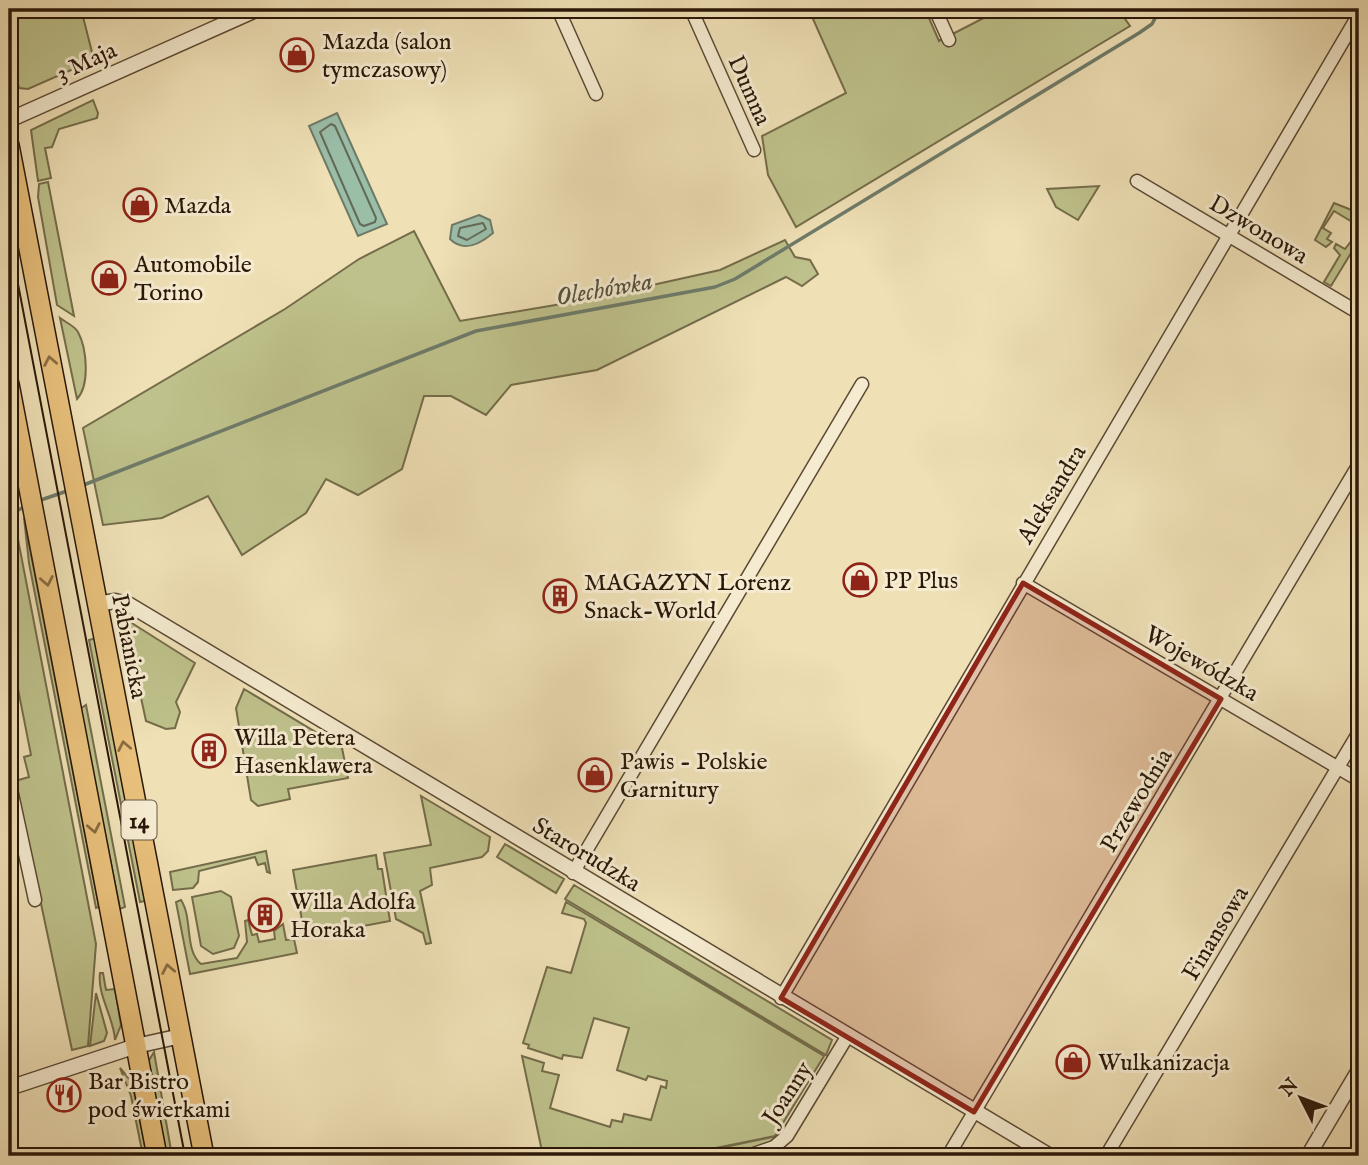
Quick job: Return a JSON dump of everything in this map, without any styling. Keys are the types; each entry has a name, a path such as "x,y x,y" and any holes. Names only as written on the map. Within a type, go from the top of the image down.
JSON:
{"main road":[{"name":"Pabianicka","path":"9,145 204,1156"},
{"name":"14","path":"9,384 157,1156"}],"street":[{"name":"3 Maja","path":"9,120 258,9"},
{"path":"558,9 596,94"},
{"name":"Dumna","path":"691,9 754,150"},
{"path":"934,9 949,40"},
{"name":"Aleksandra","path":"781,998 1359,14"},
{"name":"Dzwonowa","path":"1137,181 1359,313"},
{"path":"573,873 862,384"},
{"name":"Przewodnia","path":"948,1156 1359,464"},
{"name":"Wojewódzka","path":"1023,583 1359,780"},
{"name":"Starorudzka","path":"97,604 114,601 128,604 781,998 1051,1156"},
{"name":"Finansowa","path":"1106,1156 1359,732"},
{"path":"9,779 35,900"},
{"path":"9,1088 136,1046 181,1036"},
{"name":"Joanny","path":"748,1156 774,1147 787,1136 847,1037"},
{"path":"1308,1156 1359,1070"}],"highlighted area":[{"path":"1023,583 1221,699 974,1112 781,998"}],"shaded area":[{"path":"81,9 94,60 28,89 19,88 9,46 9,11"},
{"path":"833,9 925,9 939,41 1001,9 1118,9 1130,26 796,227 768,175 762,136 846,93 813,19"},
{"path":"93,100 97,118 59,129 52,147 45,148 51,178 38,181 31,130"},
{"path":"48,182 74,316 57,305 38,197 39,184"},
{"path":"1099,186 1078,220 1056,207 1047,189"},
{"path":"1334,203 1359,213 1359,226 1334,211 1323,228 1331,233 1327,239 1332,242 1326,247 1315,240"},
{"path":"414,231 460,321 585,300 720,270 785,240 795,257 810,260 818,274 802,286 786,277 597,370 511,385 486,415 451,396 424,396 402,469 358,495 326,479 306,513 242,555 208,496 162,518 103,525 83,428 285,309 359,259"},
{"path":"1359,231 1358,256 1351,253 1331,286 1324,282 1340,255 1334,248 1336,244 1345,249"},
{"path":"60,318 77,330 83,348 86,367 84,385 77,399"},
{"path":"11,503 96,944 88,1046 72,1050 15,781 29,777 24,757 31,755 9,643"},
{"path":"24,518 99,907 96,908 29,563"},
{"path":"127,620 195,663 176,702 180,712 175,728 166,729 146,721 125,623"},
{"path":"96,638 145,901 140,902 89,640"},
{"path":"244,689 342,748 348,778 288,789 290,799 258,806 251,800 236,708"},
{"path":"86,705 125,907 120,909 80,709"},
{"path":"421,796 490,837 488,851 482,857 430,868 432,885 420,891 431,943 426,944 423,933 396,919 384,853 431,845"},
{"path":"505,844 564,879 556,893 497,857"},
{"path":"266,851 270,873 267,872 265,863 258,865 255,857 199,871 198,882 193,888 173,890 170,872"},
{"path":"376,855 378,869 382,869 390,921 305,937 293,870"},
{"path":"574,885 832,1040 826,1055 565,899"},
{"path":"221,891 231,897 239,936 234,948 213,954 201,946 192,897"},
{"path":"181,900 187,916 192,951 201,964 237,958 247,942 245,921 248,920 252,935 257,934 259,942 275,939 274,931 283,924 286,940 294,939 297,953 190,974 176,902"},
{"path":"566,902 824,1056 775,1136 676,1156 543,1156 522,1056 544,1063 542,1071 559,1075 550,1108 610,1127 612,1120 622,1122 624,1114 651,1120 661,1086 666,1088 667,1081 648,1076 646,1080 617,1070 629,1028 594,1018 582,1058 563,1055 562,1059 528,1048 529,1045 523,1043 547,967 571,973 586,923 584,919 562,913"},
{"path":"100,973 103,973 106,990 115,989 121,1025 115,1040 101,990"},
{"path":"96,993 107,1033 104,1041 90,1046"},
{"path":"154,1052 172,1156 167,1156 148,1062"},
{"path":"120,1068 132,1082 147,1156 143,1156 131,1096"},
{"path":"777,1136 758,1149 733,1155 682,1156"}],"water":[{"path":"337,113 387,224 358,236 309,126"},
{"path":"479,215 490,220 493,233 483,241 466,246 450,239 452,225"}],"waterway":[{"name":"Olechówka","path":"81,486 476,331 715,287 735,279 1139,33 1152,24 1160,9"},
{"name":"Olechówka","path":"38,501 70,490"},
{"name":"Olechówka","path":"9,515 24,507"}],"tram line":[{"path":"9,237 185,1156"}],"place":[{"name":"Mazda (salon tymczasowy)","path":"297,55"},
{"name":"Mazda","path":"140,205"},
{"name":"Automobile Torino","path":"109,278"},
{"name":"PP Plus","path":"860,580"},
{"name":"MAGAZYN Lorenz Snack-World","path":"560,596"},
{"name":"Willa Petera Hasenklawera","path":"209,751"},
{"name":"Pawis - Polskie Garnitury","path":"595,775"},
{"name":"Willa Adolfa Horaka","path":"265,915"},
{"name":"Wulkanizacja","path":"1073,1062"},
{"name":"Bar Bistro pod świerkami","path":"64,1095"}]}
